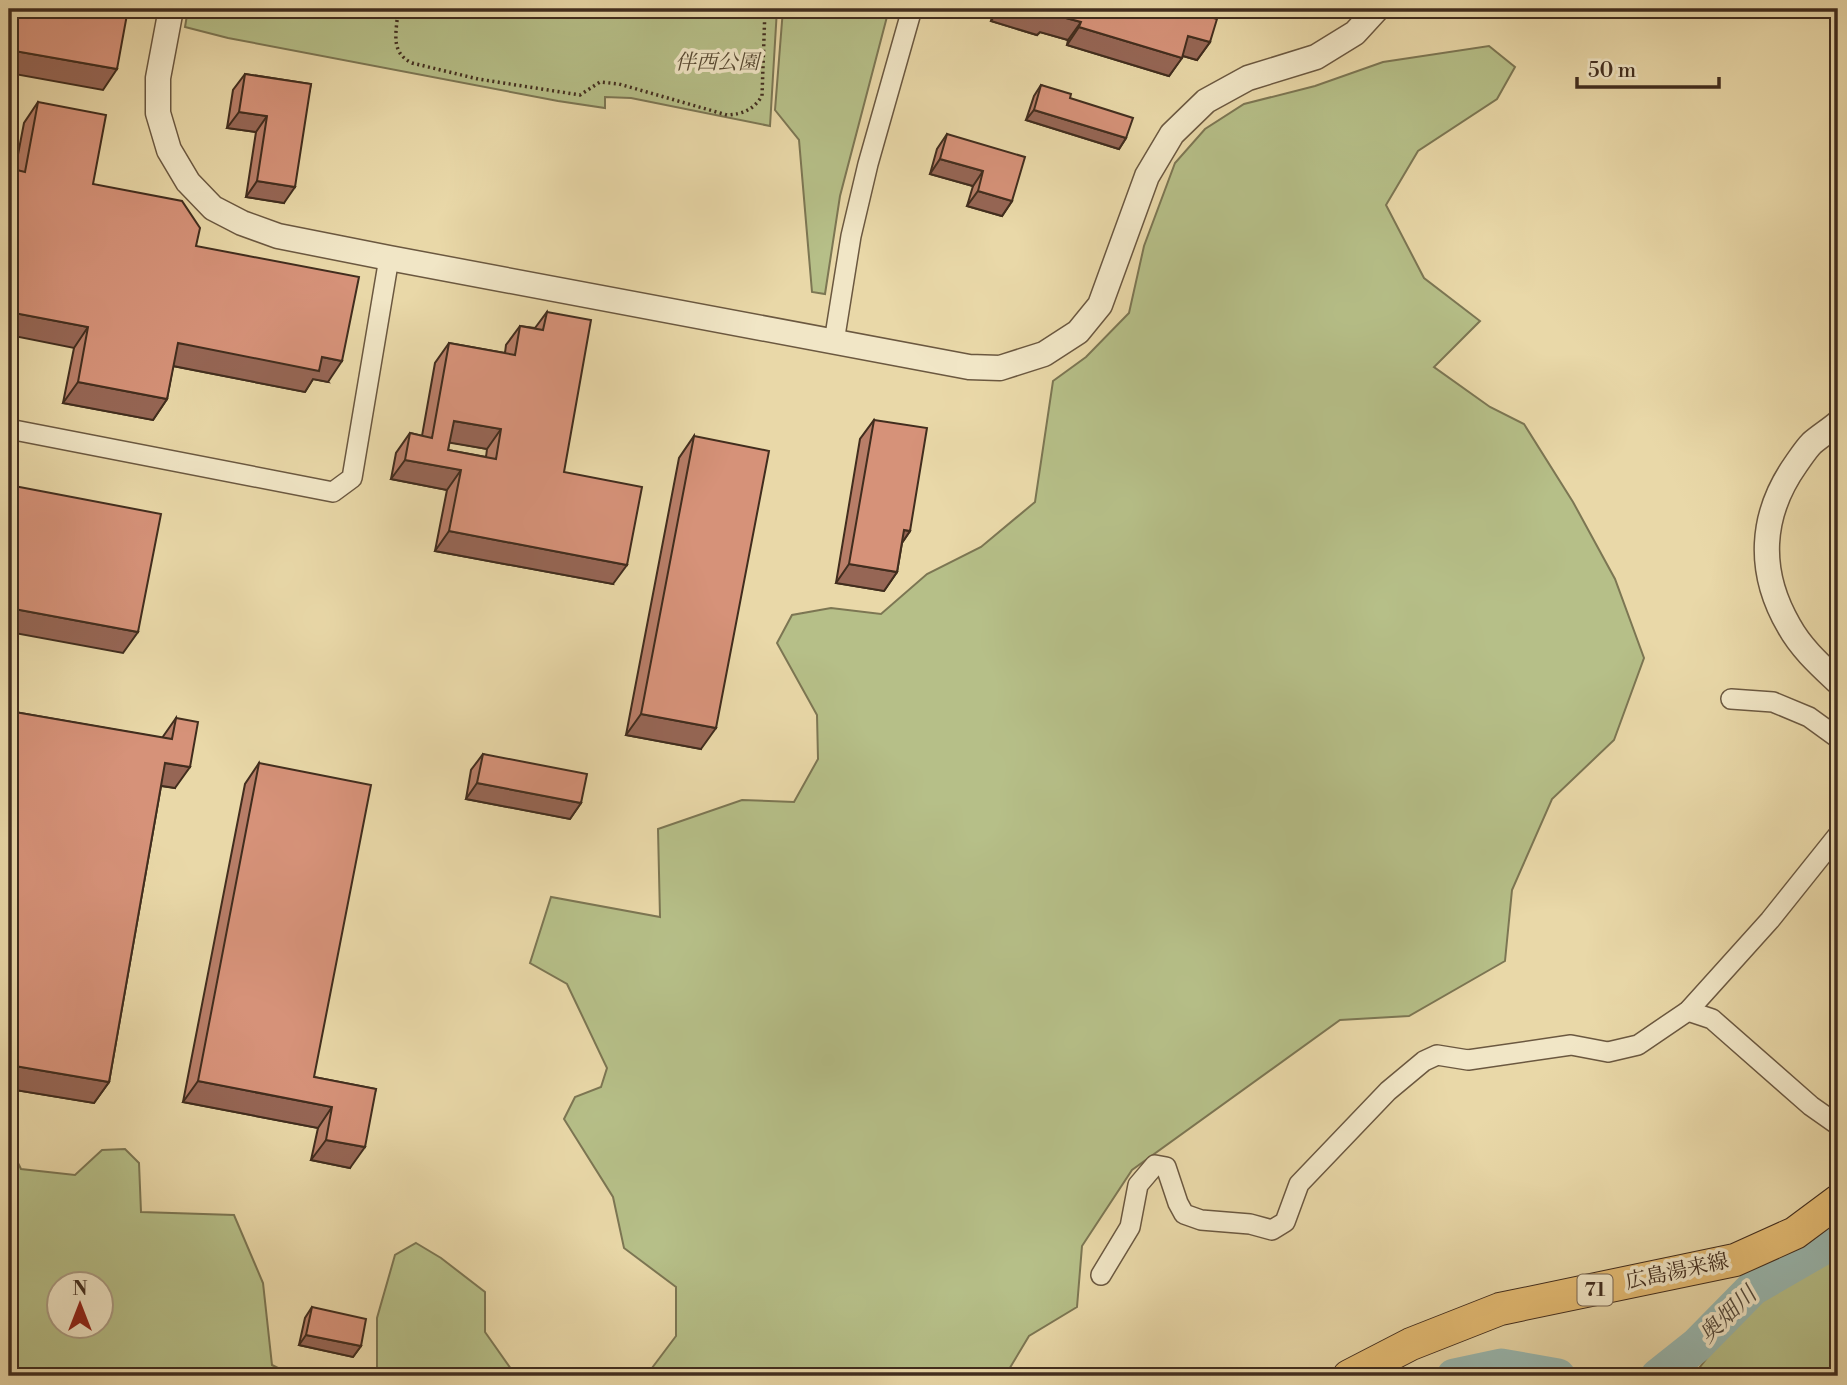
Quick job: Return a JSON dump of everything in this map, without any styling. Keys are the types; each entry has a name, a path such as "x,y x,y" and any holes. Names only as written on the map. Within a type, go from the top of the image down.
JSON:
{"main road":[{"name":"広島湯来線","path":"1349,1376 1411,1344 1500,1309 1735,1260 1796,1233 1838,1201"}],"street":[{"path":"171,9 158,78 158,113 169,150 188,182 214,208 242,223 278,236 389,258 969,367 1000,368 1044,355 1078,332 1100,306 1147,176 1172,134 1206,102 1248,78 1315,57 1354,33 1377,9"},
{"path":"834,342 851,236 868,164 912,9"},
{"path":"9,429 333,492 352,478 389,258"},
{"path":"1838,423 1811,444 1786,478 1772,508 1766,566 1774,596 1789,626 1806,650 1838,682"},
{"path":"1731,699 1773,702 1809,717 1838,738"},
{"path":"1101,1275 1129,1227 1138,1185 1155,1165 1166,1167 1184,1214 1201,1220 1250,1224 1272,1230 1285,1222 1299,1184 1388,1091 1424,1061 1437,1055 1468,1059 1571,1045 1608,1052 1638,1045 1688,1011 1770,920 1838,835"},
{"path":"1688,1011 1712,1019 1811,1106 1838,1125"}],"path":[{"path":"398,9 396,48 402,58 412,63 478,79 580,95 600,82 619,84 727,115 742,114 756,106 762,96 765,9"}],"green space":[{"name":"伴西公園","path":"188,9 777,9 770,126 631,98 605,97 605,108 558,101 228,38 185,27"},
{"path":"783,9 889,9 840,196 825,294 812,292 799,140 775,110"},
{"path":"1489,46 1515,67 1497,99 1418,151 1386,205 1424,278 1480,321 1434,367 1490,407 1524,424 1573,502 1615,579 1644,658 1614,740 1552,799 1512,890 1505,961 1409,1016 1340,1020 1132,1170 1082,1246 1077,1307 1029,1336 1005,1376 646,1376 676,1336 676,1287 624,1248 613,1197 564,1119 575,1097 601,1087 607,1068 567,984 530,963 551,897 660,917 658,829 742,800 794,802 818,759 817,715 777,643 792,615 831,608 881,614 927,574 981,547 1035,502 1053,381 1086,357 1129,313 1144,246 1175,163 1205,129 1244,104 1315,86 1383,62"},
{"path":"9,1145 21,1169 75,1175 102,1150 125,1149 139,1163 141,1212 234,1215 263,1283 272,1365 294,1376 9,1376"},
{"path":"416,1243 441,1258 485,1292 485,1332 516,1376 377,1376 377,1318 395,1255"},
{"path":"1838,1246 1838,1376 1693,1376 1756,1295"}],"building":[{"path":"9,9 128,9 117,69 9,50"},
{"path":"1022,9 1183,9 1217,19 1210,42 1188,36 1182,58 1079,27 1081,22"},
{"path":"245,74 311,84 295,187 257,181 267,116 239,112"},
{"path":"1041,85 1071,94 1070,98 1133,118 1126,138 1034,110"},
{"path":"38,102 106,115 93,184 182,201 200,228 196,246 359,277 342,361 322,357 319,371 178,343 167,399 78,382 88,327 9,312 9,168 25,172"},
{"path":"947,134 1025,157 1012,201 978,191 983,171 940,159"},
{"path":"547,312 591,320 564,472 642,487 627,565 449,531 461,470 405,460 410,433 432,438 449,343 515,355 520,326 543,330","holes":["454,421 501,429 496,459 448,450"]},
{"path":"874,420 927,428 910,531 904,530 897,572 849,564"},
{"path":"694,436 769,451 716,728 641,714"},
{"path":"9,485 161,514 138,632 9,608"},
{"path":"9,711 172,739 176,718 198,722 190,767 165,763 109,1082 9,1065"},
{"path":"483,754 587,774 581,803 477,783"},
{"path":"259,763 371,785 314,1077 376,1089 365,1147 326,1140 332,1107 198,1081"},
{"path":"312,1307 366,1319 361,1346 306,1335"}],"waterway":[{"name":"奥畑川","path":"1658,1376 1697,1345 1753,1288 1838,1239"},
{"name":"奥畑川","path":"1454,1376 1501,1366 1558,1376"}]}
